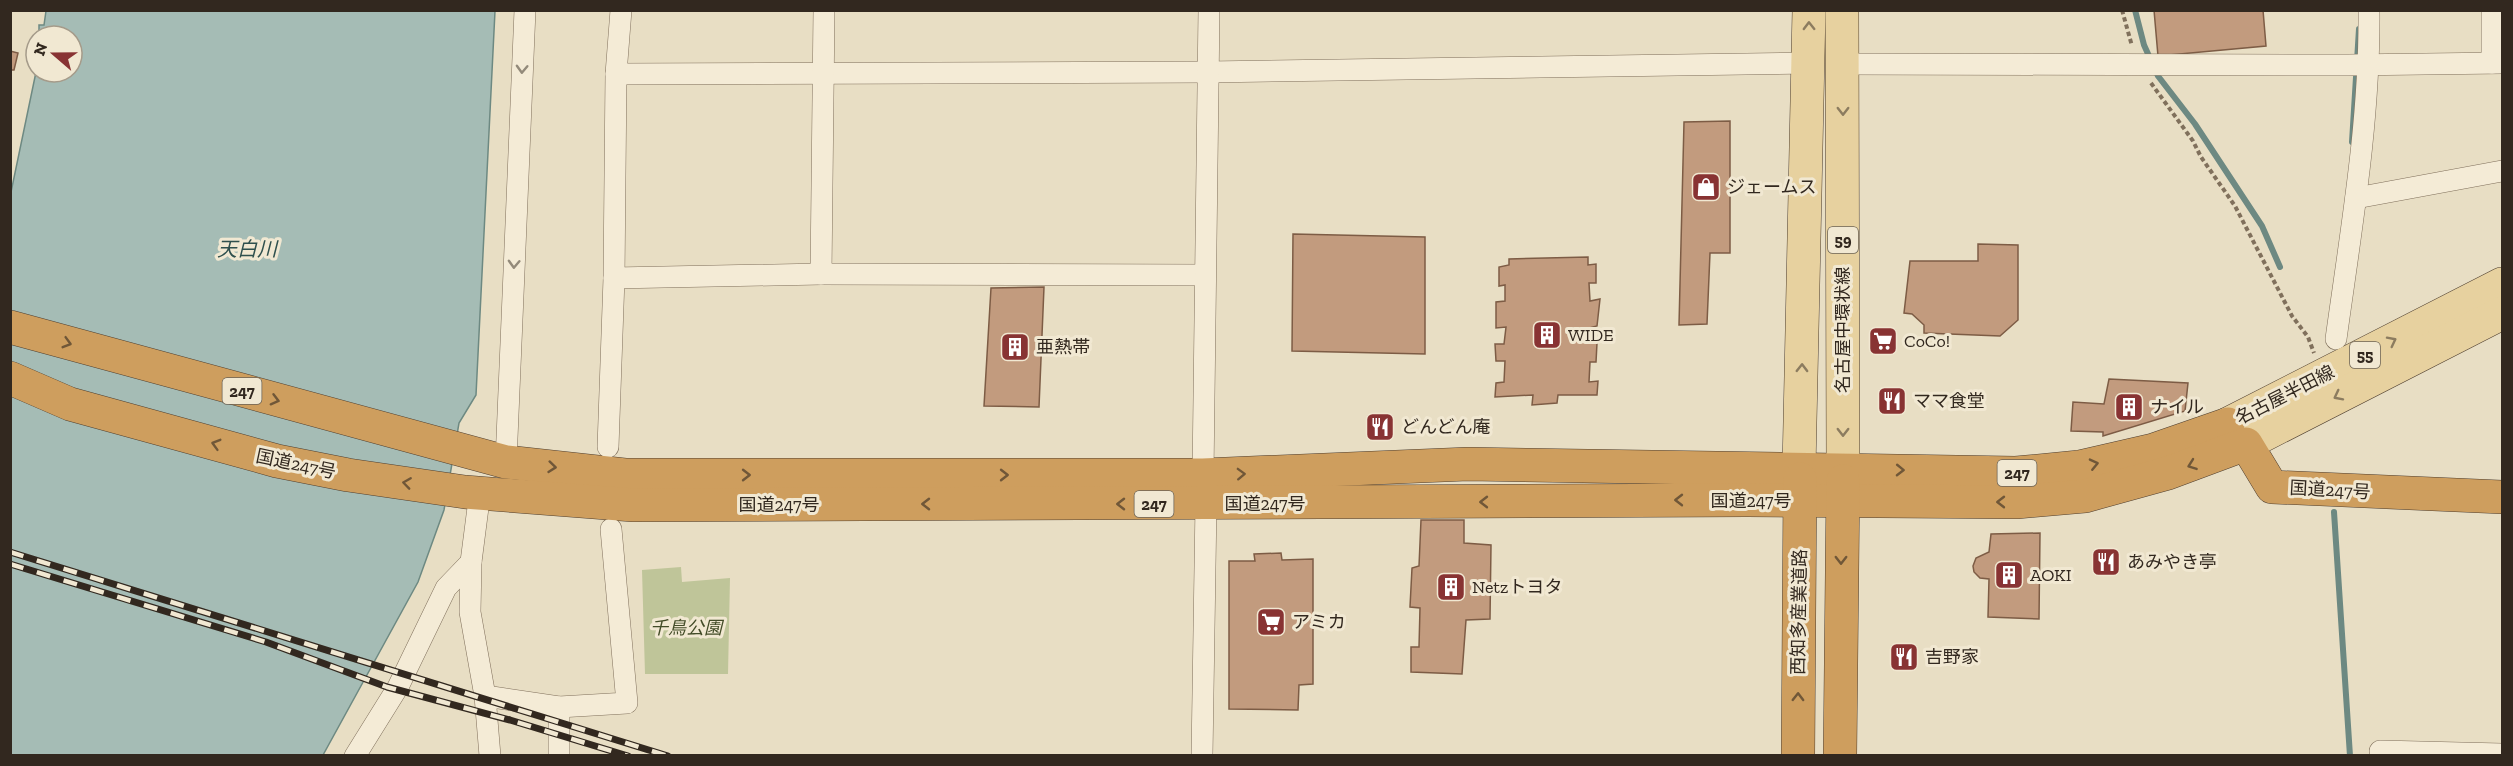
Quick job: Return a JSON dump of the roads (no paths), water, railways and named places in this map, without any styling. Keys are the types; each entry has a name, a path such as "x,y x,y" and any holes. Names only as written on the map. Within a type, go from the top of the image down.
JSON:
{"highway":[{"name":"国道247号","path":"10,327 506,462 626,475 1205,490 1800,501 1843,486"},
{"name":"国道247号","path":"10,378 70,404 277,461 348,475 473,492 633,505 1205,490 1468,464 1799,468 1843,486 2017,502 2085,496 2168,473 2237,434 2272,487 2502,497"},
{"name":"西知多産業道路","path":"1798,756 1799,468"},
{"path":"1840,756 1843,486"}],"main road":[{"name":"59","path":"1799,468 1810,63 1809,10"},
{"name":"名古屋中環状線","path":"1842,10 1843,486"},
{"name":"名古屋半田線","path":"2237,434 2324,376 2502,284"},
{"name":"名古屋半田線","path":"2237,434 2502,313"}],"street":[{"path":"506,462 525,10"},
{"path":"608,447 614,278 616,74 621,10"},
{"path":"821,274 824,10"},
{"path":"1202,756 1209,10"},
{"path":"2336,339 2356,198 2362,65 2369,10"},
{"path":"1843,64 2497,63 2492,10"},
{"path":"616,74 1208,72 1810,63"},
{"path":"2356,198 2502,171"},
{"path":"614,278 821,274 1205,275"},
{"path":"473,492 470,612 484,696 490,756"},
{"path":"484,696 559,707 627,703 611,529"},
{"path":"355,756 398,687 446,588 471,562"},
{"path":"559,707 560,756"},
{"path":"2380,751 2502,754"}],"water":[{"name":"天白川","path":"46,11 495,11 476,395 459,423 444,510 418,582 323,755 11,756 11,192 34,84 84,84 84,24 44,24"}],"waterway":[{"path":"2135,10 2144,45 2158,76 2195,124 2262,226 2280,267"},
{"path":"2352,142 2359,29"},
{"path":"2334,512 2350,756"}],"railway":[{"path":"10,552 668,756"},
{"path":"10,564 266,642 387,687 510,720 628,756"}],"place":[{"name":"ジェームス","path":"1706,187"},
{"name":"WIDE","path":"1547,335"},
{"name":"CoCo!","path":"1883,341"},
{"name":"亜熱帯","path":"1015,347"},
{"name":"ママ食堂","path":"1892,401"},
{"name":"ナイル","path":"2129,407"},
{"name":"どんどん庵","path":"1380,427"},
{"name":"あみやき亭","path":"2106,562"},
{"name":"AOKI","path":"2009,575"},
{"name":"Netzトヨタ","path":"1451,587"},
{"name":"アミカ","path":"1271,622"},
{"name":"吉野家","path":"1904,657"}],"park label":[{"name":"千鳥公園","path":"686,628"}]}
